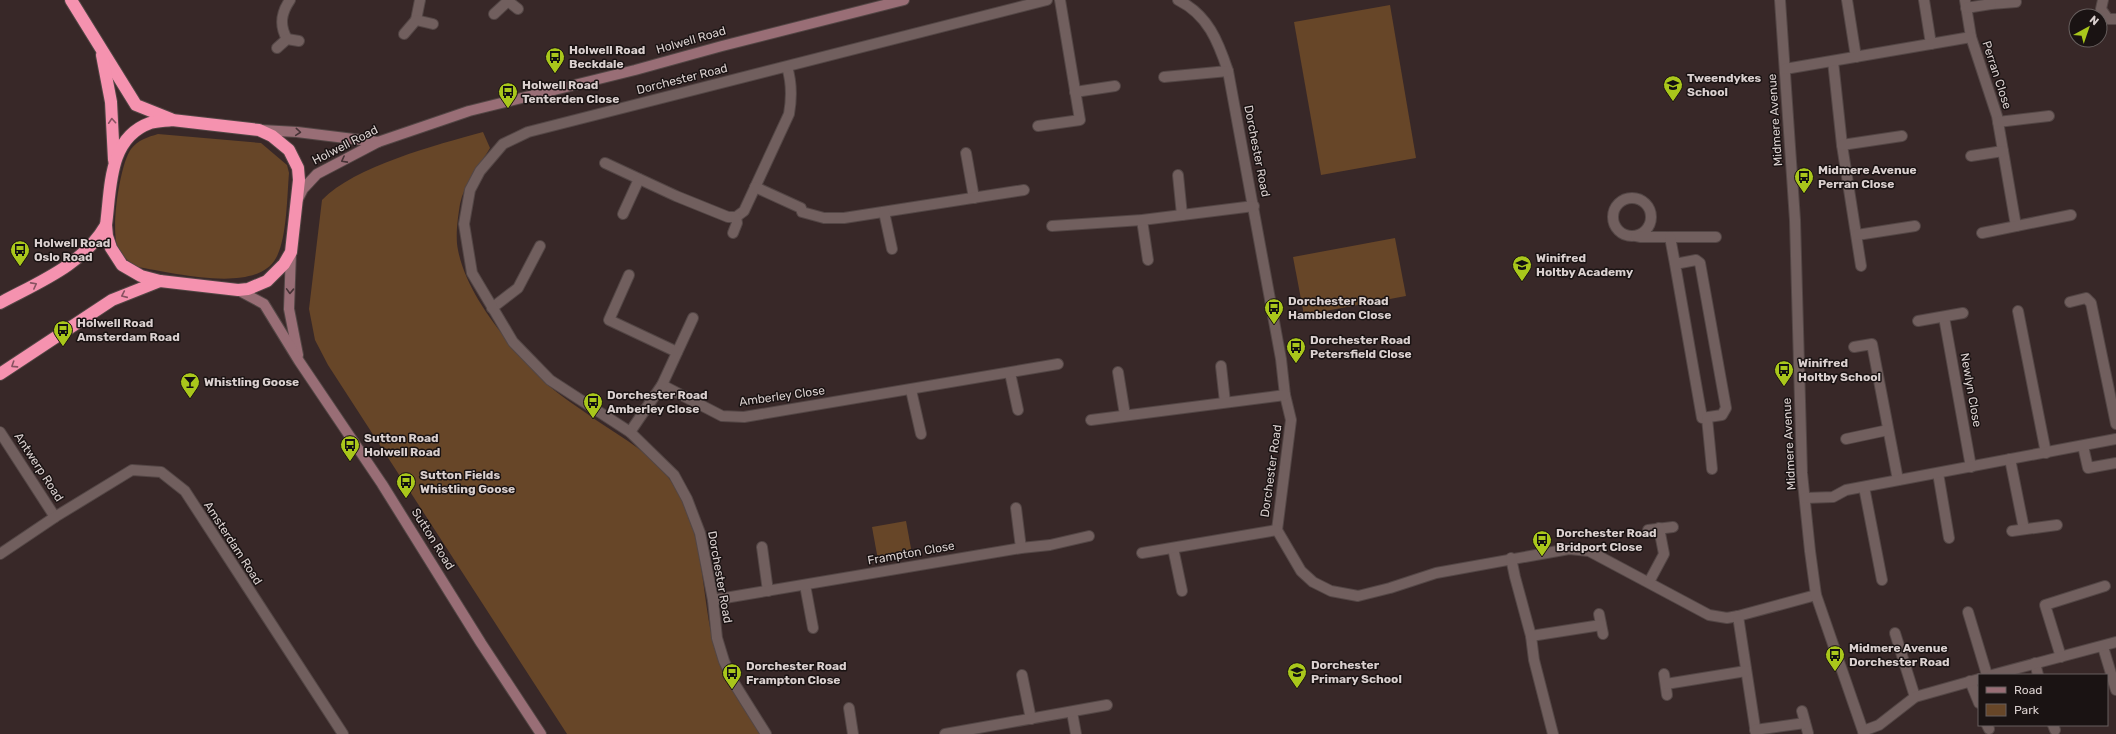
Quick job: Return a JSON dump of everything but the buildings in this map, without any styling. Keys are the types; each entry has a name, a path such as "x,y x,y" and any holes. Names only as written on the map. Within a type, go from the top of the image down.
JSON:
{"highway":[{"path":"71,0 136,105 172,120"},
{"path":"100,46 111,102 114,160 106,225 111,248 122,265 141,276 160,281 238,290 259,286 268,281 284,264 291,252 298,200 298,174 292,154 282,143 259,130 172,120 151,123 138,129 124,142 114,160"},
{"path":"0,303 70,264 88,250 97,240 106,225"},
{"path":"0,374 112,300 160,281"}],"street":[{"path":"287,39 282,29 283,10 290,0"},
{"path":"404,34 416,20 420,0"},
{"path":"494,14 508,0 518,8"},
{"name":"Holwell Road","path":"298,200 303,189 317,174 378,142 480,108 635,70 729,44 904,0"},
{"name":"Dorchester Road","path":"766,734 734,683 724,661 717,638 713,600 700,534 687,499 674,475 630,432 552,382 513,342 472,273 464,224 470,190 480,171 503,144 528,132 1047,0"},
{"path":"1038,126 1080,120 1060,0"},
{"name":"Dorchester Road","path":"1178,0 1186,4 1208,25 1218,41 1228,70 1254,206 1281,359 1285,395 1291,420 1277,530 1301,571 1313,582 1327,590 1341,594 1358,596 1390,588 1436,573 1511,558 1569,549 1589,551 1709,615 1727,618 1738,616 1816,595"},
{"name":"Midmere Avenue","path":"1780,0 1795,220 1800,428 1805,498 1816,595 1863,733"},
{"path":"1847,0 1856,57"},
{"path":"1924,0 1931,44"},
{"path":"2103,0 2101,9 2108,19 2116,19"},
{"name":"Perran Close","path":"2016,2 1966,4 1971,37 1998,122 2016,226"},
{"path":"416,20 433,24"},
{"name":"Perran Close","path":"1785,69 1971,37"},
{"path":"277,48 287,39 298,40"},
{"path":"1833,61 1842,145 1861,266"},
{"path":"605,163 639,180 728,217 736,217 744,211 788,114 792,98 790,79 786,67"},
{"path":"1164,77 1228,70"},
{"path":"1075,92 1115,86"},
{"name":"Perran Close","path":"1998,122 2049,116"},
{"path":"259,130 297,132 378,142"},
{"path":"1842,145 1902,136"},
{"path":"1971,156 2003,151"},
{"path":"966,153 974,198"},
{"path":"1178,175 1182,215"},
{"path":"623,214 639,180"},
{"path":"755,187 801,208 802,212 824,218 844,218 1024,190"},
{"path":"1052,226 1142,220 1254,206"},
{"path":"884,212 892,249"},
{"path":"1982,233 2071,215"},
{"path":"734,233 737,223 736,217"},
{"path":"1142,220 1148,260"},
{"path":"1857,235 1915,226"},
{"path":"1636,236 1716,237"},
{"path":"1670,237 1702,418 1722,415 1726,408 1700,263 1696,260 1675,264"},
{"path":"492,308 518,288 540,246"},
{"name":"Sutton Road","path":"291,252 289,309 299,361"},
{"path":"630,275 609,320 677,352"},
{"name":"Sutton Road","path":"238,290 264,304 299,361 382,484 481,642 541,734"},
{"path":"2070,302 2086,298 2091,303 2116,424"},
{"path":"2018,311 2046,452"},
{"path":"1918,322 1963,313"},
{"name":"Newlyn Close","path":"1944,317 1971,467"},
{"path":"630,432 662,385 694,318"},
{"path":"1854,347 1872,344 1898,480"},
{"name":"Amberley Close","path":"662,385 722,416 744,416 911,390 1058,364"},
{"path":"1221,366 1225,402"},
{"path":"1118,372 1125,415"},
{"path":"1010,373 1018,410"},
{"path":"911,390 920,434"},
{"path":"1091,420 1285,395"},
{"path":"1707,418 1712,469"},
{"path":"1846,439 1888,430"},
{"name":"Antwerp Road","path":"0,432 55,517"},
{"path":"1805,498 1833,498 1846,490 2116,439"},
{"path":"2083,446 2088,468 2116,463"},
{"path":"2010,459 2024,529"},
{"name":"Amsterdam Road","path":"0,554 55,517 132,470 161,472 184,491 343,734"},
{"path":"1938,473 1949,538"},
{"path":"1864,487 1882,580"},
{"path":"1016,508 1021,548"},
{"path":"2012,531 2057,525"},
{"path":"1648,530 1673,527"},
{"path":"1649,582 1664,554 1659,528"},
{"path":"1142,553 1277,530"},
{"name":"Frampton Close","path":"713,600 1021,548 1050,545 1089,536"},
{"path":"762,547 768,591"},
{"path":"1173,548 1182,591"},
{"path":"1511,558 1514,577 1531,636 1534,660 1553,734"},
{"path":"805,585 814,628"},
{"path":"2060,657 2045,605 2105,586"},
{"path":"1968,612 1987,674"},
{"path":"1531,636 1602,629 1599,614"},
{"path":"1738,616 1756,732 1805,723"},
{"path":"1895,633 1915,696"},
{"path":"1996,674 2116,642"},
{"path":"2103,646 2116,690"},
{"path":"2035,664 2038,674"},
{"path":"1666,684 1746,671"},
{"path":"1664,674 1667,695"},
{"path":"1022,675 1031,719"},
{"path":"1863,733 1879,725 1915,696 1975,680 1978,697"},
{"path":"945,734 1107,705"},
{"path":"849,708 853,734"},
{"path":"1802,710 1808,733"},
{"path":"1072,712 1076,734"}],"green space":[{"path":"1390,5 1416,158 1321,175 1294,22"},
{"path":"483,132 490,148 465,189 460,204 457,227 458,250 463,268 471,286 480,303 505,337 544,381 564,398 646,454 657,464 675,487 691,522 696,541 708,618 715,650 725,675 760,734 567,734 328,365 315,340 309,309 322,200 336,188 375,167 420,150"},
{"path":"158,134 261,143 287,165 289,173 286,217 280,250 276,258 266,269 251,276 232,278 191,276 137,267 122,254 118,248 115,227 117,197 123,168 131,149 137,143 143,139"},
{"path":"1395,238 1406,296 1304,315 1293,257"},
{"path":"906,521 912,554 878,560 872,527"}],"place":[{"name":"Holwell Road Beckdale","path":"555,74"},
{"name":"Tweendykes School","path":"1673,102"},
{"name":"Holwell Road Tenterden Close","path":"508,109"},
{"name":"Midmere Avenue Perran Close","path":"1804,194"},
{"name":"Holwell Road Oslo Road","path":"20,267"},
{"name":"Winifred Holtby Academy","path":"1522,282"},
{"name":"Dorchester Road Hambledon Close","path":"1274,325"},
{"name":"Holwell Road Amsterdam Road","path":"63,347"},
{"name":"Dorchester Road Petersfield Close","path":"1296,364"},
{"name":"Winifred Holtby School","path":"1784,387"},
{"name":"Whistling Goose","path":"190,399"},
{"name":"Dorchester Road Amberley Close","path":"593,419"},
{"name":"Sutton Road Holwell Road","path":"350,462"},
{"name":"Sutton Fields Whistling Goose","path":"406,499"},
{"name":"Dorchester Road Bridport Close","path":"1542,557"},
{"name":"Midmere Avenue Dorchester Road","path":"1835,672"},
{"name":"Dorchester Primary School","path":"1297,689"},
{"name":"Dorchester Road Frampton Close","path":"732,690"}]}
